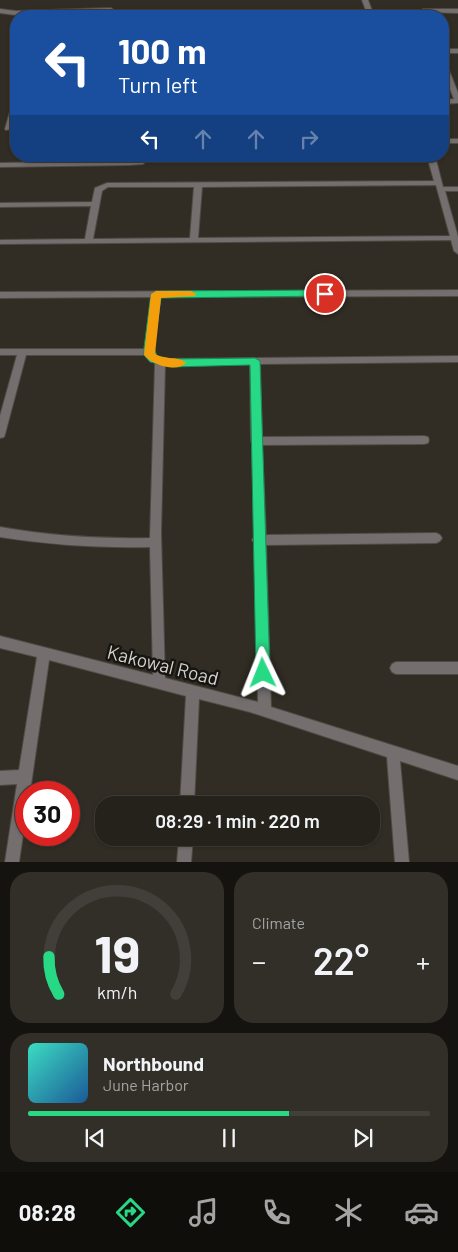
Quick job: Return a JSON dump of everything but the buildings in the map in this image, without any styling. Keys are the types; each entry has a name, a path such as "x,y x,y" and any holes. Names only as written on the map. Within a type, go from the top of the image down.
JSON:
{"street":[{"path":"458,75 449,75 458,101"},
{"path":"0,165 51,162"},
{"path":"114,162 140,162"},
{"path":"433,162 458,251"},
{"path":"89,241 98,190 106,185 440,186 458,189"},
{"path":"194,240 198,185"},
{"path":"0,204 96,204"},
{"path":"0,242 454,238"},
{"path":"0,295 458,293"},
{"path":"156,294 150,352 154,360 160,362 458,359"},
{"path":"0,352 150,352"},
{"path":"0,434 22,352"},
{"path":"255,361 258,540 265,711"},
{"path":"159,683 156,542 160,362"},
{"path":"256,441 424,440"},
{"path":"0,532 58,541 106,544 156,542"},
{"path":"258,540 436,538"},
{"name":"Kakowal Road","path":"0,642 265,711 458,773"},
{"path":"12,862 44,654"},
{"path":"396,668 458,668"},
{"path":"187,796 193,692"},
{"path":"393,751 402,862"},
{"path":"0,778 24,777"},
{"path":"184,862 185,846"}],"slow traffic":[{"path":"181,363 160,362 154,360 150,355 149,348 156,294 191,294"}],"route":[{"path":"263,673 258,540 255,361 171,363 154,360 150,355 149,348 156,294 325,294"}]}
